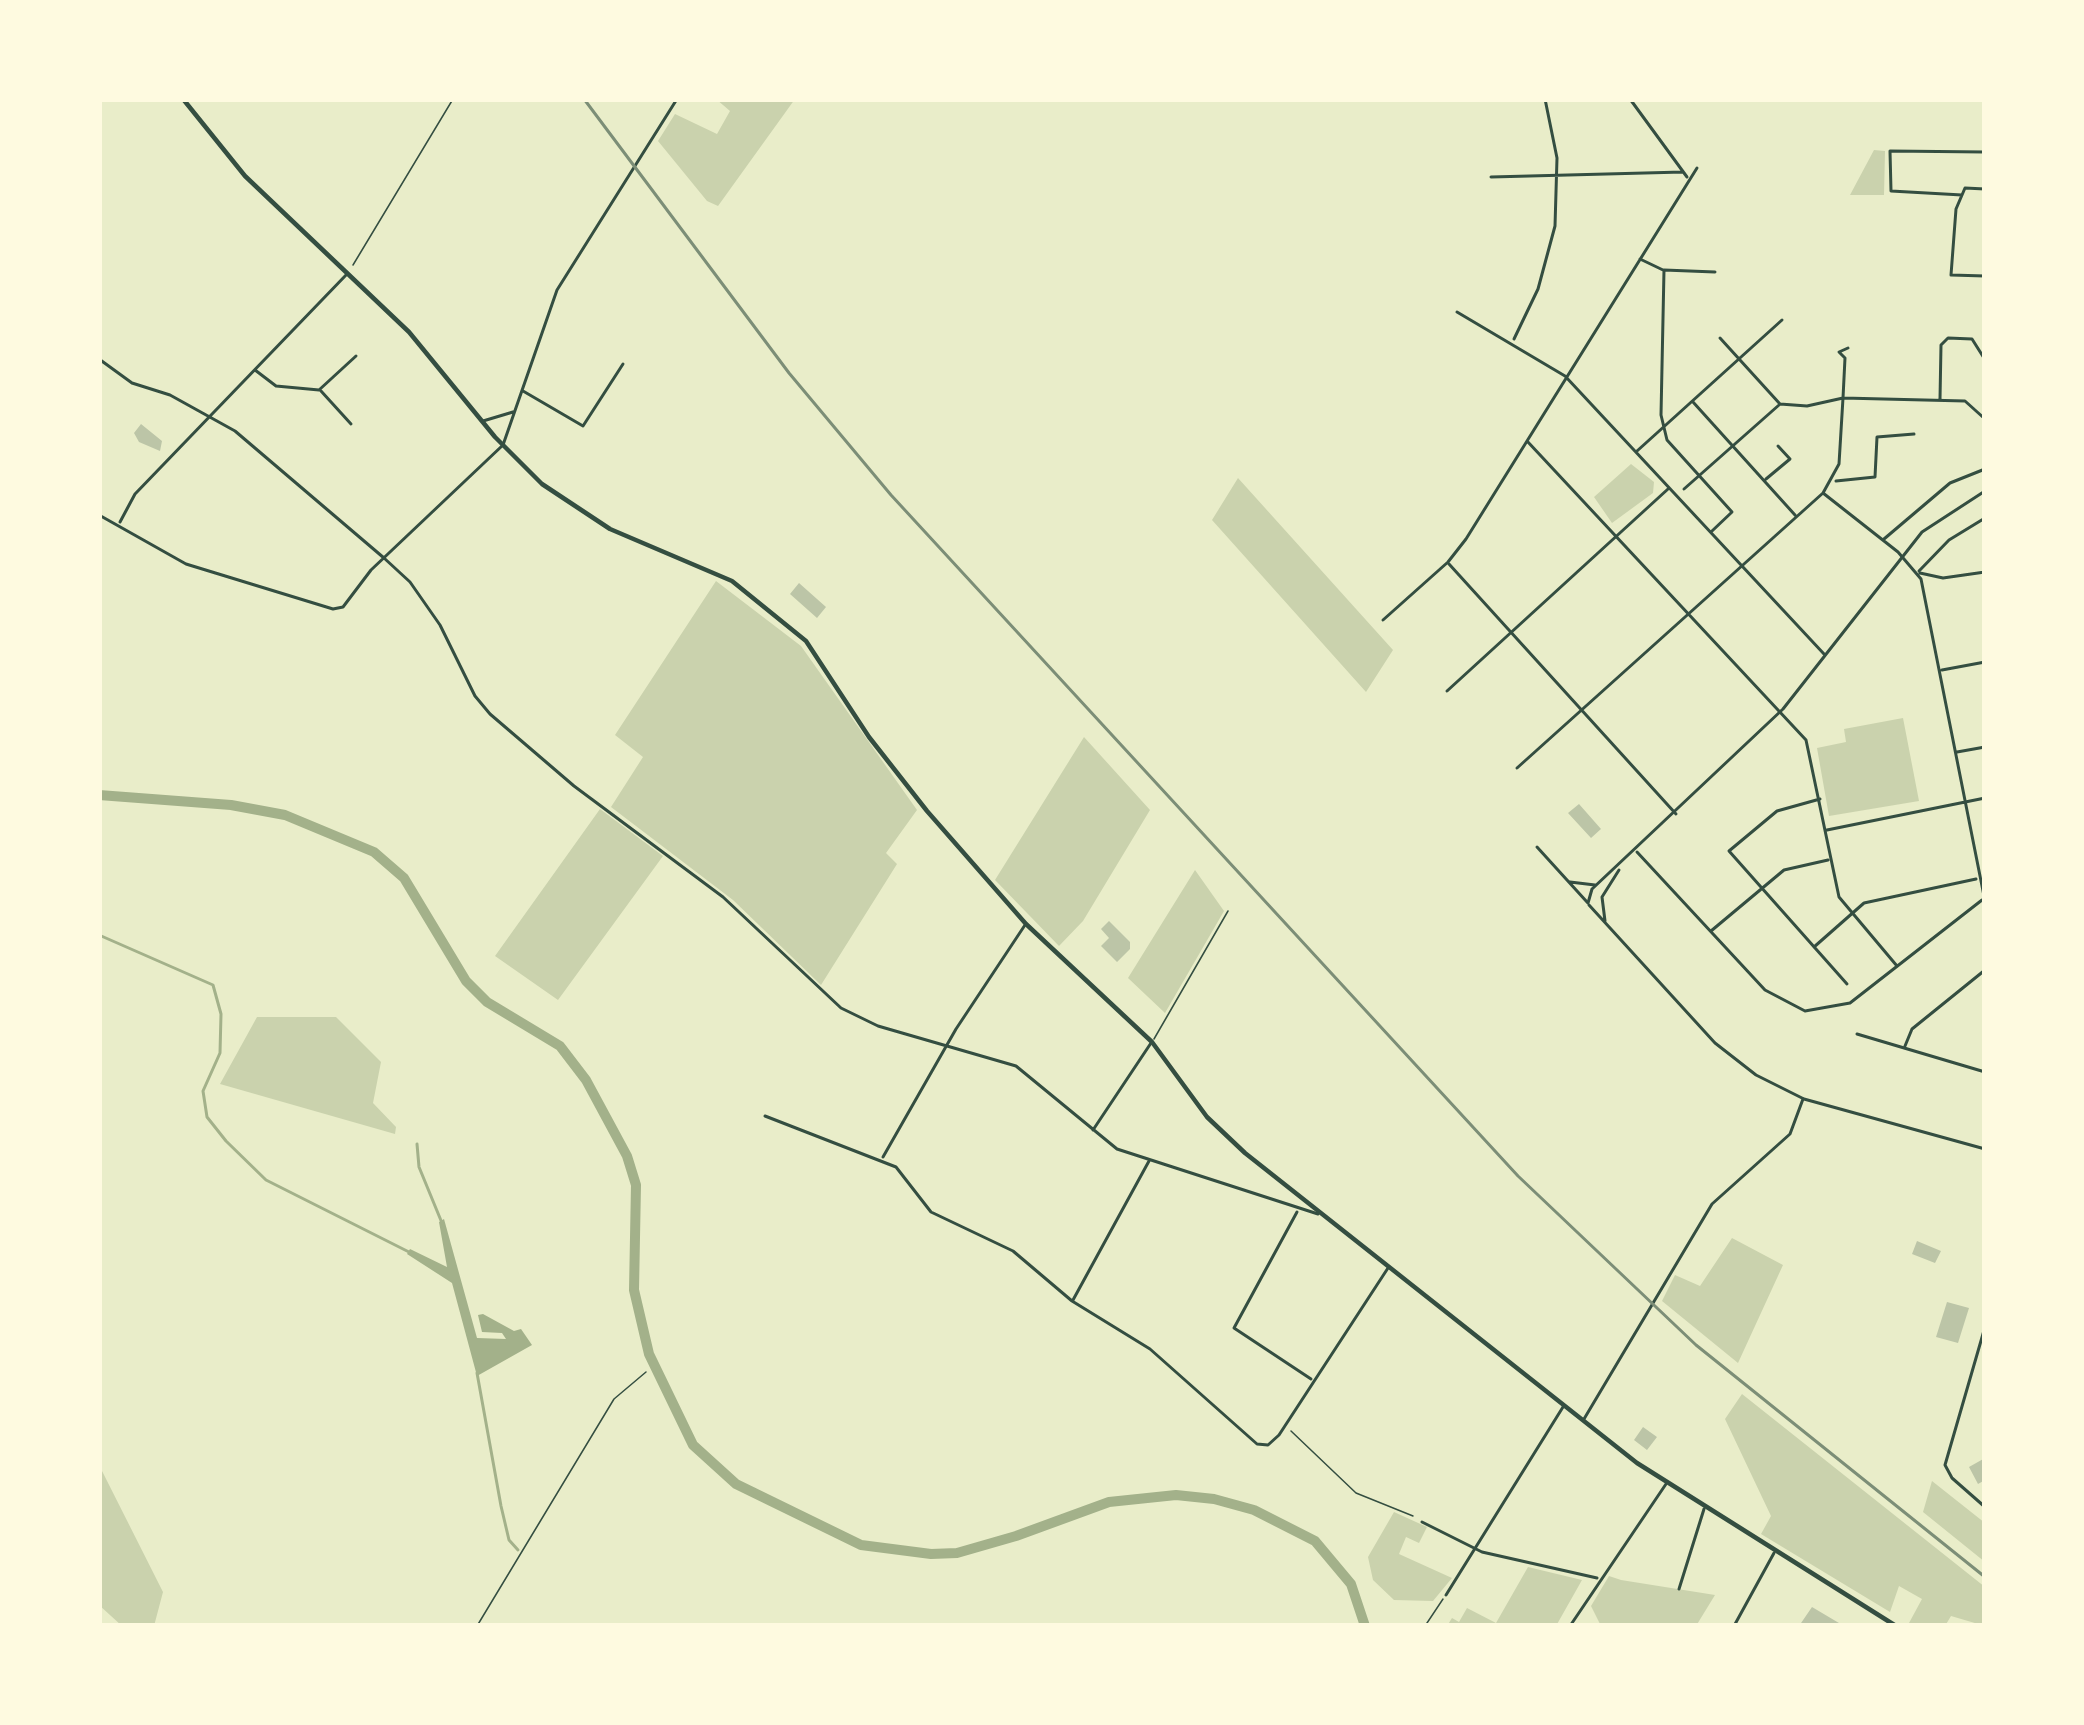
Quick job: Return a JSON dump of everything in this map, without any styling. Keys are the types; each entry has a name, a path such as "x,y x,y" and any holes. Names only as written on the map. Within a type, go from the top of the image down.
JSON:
{"main road":[{"path":"183,99 245,176 409,332 481,421 542,484 591,518 715,572 796,631 891,766 1026,924 1152,1042 1221,1132 1666,1484 1897,1626"}],"street":[{"path":"99,515 163,556 334,609 347,603 384,558 503,446 557,290 676,99"},
{"path":"1512,343 1549,256 1558,176 1545,99"},
{"path":"1630,99 1688,178"},
{"path":"1962,196 1894,193 1887,184 1890,151 1985,152"},
{"path":"1383,620 1448,562 1697,168"},
{"path":"1491,177 1683,172"},
{"path":"1985,189 1965,188 1954,218 1951,274 1985,276"},
{"path":"1638,258 1664,271 1714,272"},
{"path":"1664,271 1662,429 1732,512 1711,532"},
{"path":"119,524 135,494 348,273"},
{"path":"1457,312 1565,376 1826,656"},
{"path":"1636,452 1782,320"},
{"path":"1720,338 1780,404 1808,406 1843,398 1965,401 1985,419"},
{"path":"1940,401 1941,345 1948,338 1972,339 1984,358"},
{"path":"321,389 356,356"},
{"path":"1516,768 1834,480 1845,358"},
{"path":"99,359 133,383 170,394 235,431 384,558 410,582 440,625 475,696 522,743 723,897 841,1008 878,1026 1025,1071 1092,1132 1118,1149 1298,1211 1319,1214"},
{"path":"522,390 584,426 623,364"},
{"path":"254,369 276,386 321,389 351,424"},
{"path":"1692,401 1796,517"},
{"path":"1684,489 1780,404"},
{"path":"481,421 514,412"},
{"path":"1834,480 1875,477 1877,437 1913,434"},
{"path":"1527,441 1809,746 1836,890 1897,966"},
{"path":"1765,480 1790,459 1778,446"},
{"path":"1883,541 1950,483 1985,469"},
{"path":"1447,691 1670,488"},
{"path":"1588,903 1597,885 1778,714 1901,555 1942,515 1985,491"},
{"path":"1822,494 1918,572 1943,578 1985,572"},
{"path":"1918,572 1959,532 1985,518"},
{"path":"1448,562 1676,814"},
{"path":"1636,852 1765,990 1805,1011 1850,1003 1985,899 1918,572"},
{"path":"1940,670 1985,662"},
{"path":"1954,752 1985,747"},
{"path":"1820,799 1777,811 1729,851 1847,984"},
{"path":"1826,830 1985,799"},
{"path":"1537,847 1715,1043 1756,1075 1804,1099 1985,1146"},
{"path":"1710,932 1784,870 1831,859"},
{"path":"1588,903 1604,892 1621,867"},
{"path":"1814,946 1864,903 1978,879"},
{"path":"1567,880 1597,885"},
{"path":"1604,892 1606,923"},
{"path":"882,1159 1026,924"},
{"path":"1905,1048 1912,1029 1985,970"},
{"path":"1856,1034 1985,1072"},
{"path":"1092,1132 1152,1042"},
{"path":"1583,1420 1712,1204 1787,1138 1804,1099"},
{"path":"764,1116 882,1159 908,1176 931,1211 1013,1251 1072,1301 1159,1355 1257,1444 1272,1442 1285,1425 1388,1268"},
{"path":"1072,1301 1149,1160"},
{"path":"1298,1211 1234,1328 1312,1380"},
{"path":"1985,1327 1945,1465 1952,1478 1985,1507"},
{"path":"1446,1595 1564,1406"},
{"path":"1570,1626 1598,1578 1666,1484"},
{"path":"1679,1589 1704,1509"},
{"path":"1422,1522 1476,1549 1598,1578"},
{"path":"1734,1626 1775,1552"}],"lane":[{"path":"1152,1042 1228,911"},
{"path":"1425,1626 1446,1595"}],"path":[{"path":"348,273 453,99"},
{"path":"477,1626 614,1399 646,1372"},
{"path":"1285,1425 1356,1493 1422,1522"}],"shaded area":[{"path":"716,99 795,99 718,206 707,201 658,141 675,114 717,134 730,111"},
{"path":"1874,150 1885,151 1884,195 1850,195"},
{"path":"1631,464 1654,482 1653,493 1612,523 1594,497"},
{"path":"1238,478 1393,650 1366,692 1212,520"},
{"path":"716,581 801,646 917,810 886,853 897,864 821,985 733,900 611,807 643,757 615,735"},
{"path":"1903,718 1919,801 1829,816 1817,748 1846,742 1844,729"},
{"path":"1084,737 1150,810 1083,921 1059,946 995,880"},
{"path":"600,809 663,856 558,1000 495,956"},
{"path":"1195,870 1224,911 1165,1013 1128,978"},
{"path":"257,1017 336,1017 381,1062 373,1103 396,1127 395,1134 220,1084"},
{"path":"444,1219 477,1338 506,1339 502,1333 482,1332 478,1315 483,1314 514,1331 521,1329 532,1345 477,1376 452,1283 407,1254 410,1249 447,1267 439,1222"},
{"path":"1732,1238 1783,1265 1738,1363 1662,1301 1675,1275 1700,1286"},
{"path":"1742,1394 1985,1587 1985,1626 1951,1616 1945,1626 1913,1626 1909,1623 1922,1599 1899,1586 1890,1612 1761,1534 1771,1516 1725,1419"},
{"path":"99,1465 163,1592 154,1626 122,1626 99,1605"},
{"path":"1932,1481 1985,1523 1985,1562 1923,1512"},
{"path":"1394,1512 1427,1527 1419,1543 1406,1537 1399,1554 1452,1578 1433,1601 1394,1600 1373,1580 1368,1557"},
{"path":"1528,1567 1582,1580 1556,1626 1447,1626 1452,1618 1459,1622 1467,1608 1496,1623"},
{"path":"1609,1576 1715,1595 1696,1626 1601,1626 1591,1606"}],"building":[{"path":"141,424 162,441 160,451 139,442 134,433"},
{"path":"799,583 826,607 817,618 790,594"},
{"path":"1579,804 1601,829 1591,838 1568,813"},
{"path":"1109,921 1130,942 1130,949 1117,962 1101,946 1109,938 1101,929"},
{"path":"1917,1241 1941,1251 1935,1263 1912,1254"},
{"path":"1947,1302 1969,1308 1958,1343 1936,1337"},
{"path":"1643,1427 1657,1437 1647,1450 1634,1440"},
{"path":"1985,1458 1985,1480 1978,1484 1969,1467"},
{"path":"1812,1607 1844,1626 1799,1626"}],"waterway":[{"path":"99,795 231,805 285,815 374,852 404,878 466,981 487,1002 560,1046 586,1080 627,1156 636,1185 634,1290 649,1354 693,1445 736,1484 861,1545 931,1554 957,1553 1016,1536 1109,1502 1176,1495 1214,1499 1254,1510 1315,1541 1351,1584 1365,1626"},
{"path":"99,935 213,985 221,1014 220,1053 203,1091 207,1117 226,1141 266,1180 409,1252"},
{"path":"417,1144 419,1167 442,1223"},
{"path":"477,1373 501,1506 509,1540 518,1550"}],"railway":[{"path":"584,99 789,373 891,495 1518,1176 1696,1345 1985,1577"}]}
